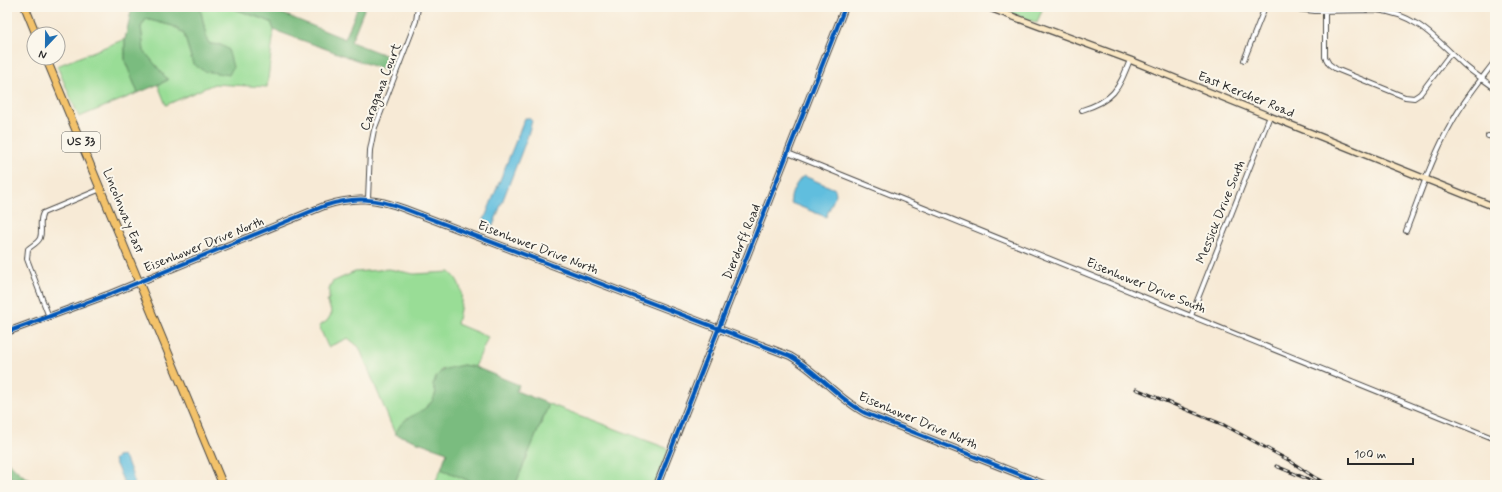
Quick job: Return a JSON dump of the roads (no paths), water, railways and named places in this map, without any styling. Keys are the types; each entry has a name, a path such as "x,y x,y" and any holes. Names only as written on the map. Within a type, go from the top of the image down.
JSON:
{"highway":[{"path":"25,7 33,26"},
{"name":"Lincolnway East","path":"49,66 223,485"}],"street":[{"name":"Caragana Court","path":"368,199 370,150 374,130 416,21 418,7"},
{"name":"Dierdorff Road","path":"657,485 845,7"},
{"name":"East Kercher Road","path":"987,7 1130,60 1495,207"},
{"path":"1244,60 1265,7"},
{"path":"1278,7 1367,10 1394,13 1411,20 1424,28 1451,53 1495,88"},
{"path":"1325,9 1325,55 1329,64 1405,97 1414,98 1420,94 1451,53"},
{"path":"1082,110 1103,102 1119,87 1130,60"},
{"path":"1406,231 1448,128 1495,61"},
{"name":"Messick Drive South","path":"1191,316 1270,116"},
{"path":"1488,136 1495,137"},
{"name":"Eisenhower Drive South","path":"788,153 1495,439"},
{"path":"49,318 27,259 28,249 39,240 40,237 40,219 43,213 101,189"},
{"name":"Eisenhower Drive North","path":"7,332 49,318 139,283 324,206 344,200 368,199 384,201 790,356 801,362 844,400 865,413 1046,485"}],"water":[{"path":"525,118 529,118 532,121 527,138 494,223 493,225 488,225 484,222 484,220"},
{"path":"804,176 835,189 836,194 826,217 791,203 791,196 794,188"},
{"path":"122,456 127,462 131,472 134,482 132,485 125,485 114,460 117,457"}],"railway":[{"path":"1136,389 1224,425 1290,461 1329,485"},
{"path":"1276,466 1317,483"}]}
